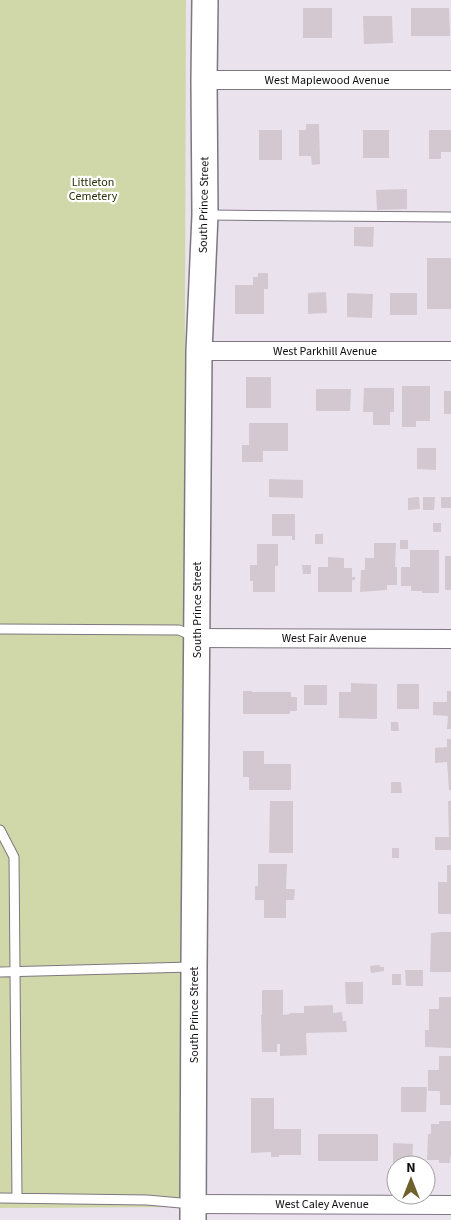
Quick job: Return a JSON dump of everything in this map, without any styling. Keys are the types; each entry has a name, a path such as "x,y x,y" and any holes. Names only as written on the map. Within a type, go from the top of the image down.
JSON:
{"street":[{"name":"South Prince Street","path":"193,1212 199,351 205,215 205,0"},
{"name":"West Maplewood Avenue","path":"204,80 451,80"},
{"name":"West Parkhill Avenue","path":"199,351 451,351"},
{"name":"West Fair Avenue","path":"197,638 451,638"},
{"name":"West Caley Avenue","path":"193,1212 451,1205"}],"lane":[{"path":"205,215 451,217"},
{"path":"0,629 179,630 197,638"},
{"path":"0,830 14,857 17,1198"},
{"path":"0,972 194,967"},
{"path":"0,1198 171,1201 193,1212"}],"green space":[{"name":"Littleton Cemetery","path":"0,0 186,0 182,1207 0,1208"}],"building":[{"path":"303,8 332,8 332,38 303,38"},
{"path":"411,8 449,8 450,36 411,36"},
{"path":"363,16 392,16 393,43 364,44"},
{"path":"306,124 319,124 320,164 312,165 311,156 299,156 299,130 306,130"},
{"path":"259,130 282,130 282,160 259,160"},
{"path":"363,130 389,130 389,158 363,158"},
{"path":"429,130 451,130 451,152 441,152 441,159 429,159"},
{"path":"407,189 407,209 377,210 376,190"},
{"path":"354,227 374,227 373,247 354,246"},
{"path":"427,258 451,258 451,309 427,309"},
{"path":"258,273 268,273 268,289 264,289 264,314 235,314 235,285 253,285 253,277 258,277"},
{"path":"326,292 327,313 308,314 308,293"},
{"path":"347,293 373,294 372,318 347,317"},
{"path":"390,293 417,293 417,315 390,315"},
{"path":"246,377 271,377 271,408 246,408"},
{"path":"402,386 430,386 430,421 416,421 416,427 402,427"},
{"path":"364,388 394,388 394,412 390,412 390,425 373,425 373,412 363,412"},
{"path":"316,389 351,389 350,411 316,411"},
{"path":"444,391 451,391 451,414 444,414"},
{"path":"249,423 288,423 288,451 263,451 263,462 242,462 242,445 249,445"},
{"path":"417,448 436,448 436,470 417,469"},
{"path":"269,479 303,480 303,498 269,497"},
{"path":"419,497 420,509 408,510 408,498"},
{"path":"423,497 435,497 434,510 423,510"},
{"path":"441,497 451,497 451,508 441,508"},
{"path":"272,514 295,514 295,540 292,540 292,536 272,536"},
{"path":"433,523 441,523 441,532 433,532"},
{"path":"315,534 323,534 323,544 315,544"},
{"path":"400,540 408,540 408,549 400,549"},
{"path":"374,543 396,543 395,567 397,567 397,585 387,585 387,590 360,592 361,570 365,570 365,558 374,558"},
{"path":"257,544 278,544 278,566 275,566 275,592 253,592 253,581 250,581 250,565 257,565"},
{"path":"410,550 439,550 439,593 411,591 411,586 401,586 401,567 410,567"},
{"path":"445,556 451,556 451,590 445,590"},
{"path":"328,557 344,558 344,568 352,568 352,577 355,577 355,580 352,580 352,592 318,592 318,567 328,567"},
{"path":"302,565 311,565 311,574 303,574"},
{"path":"351,683 377,684 377,719 339,718 339,692 351,692"},
{"path":"397,684 419,684 419,709 397,709"},
{"path":"304,685 327,685 327,705 304,705"},
{"path":"243,691 291,692 291,697 297,697 297,711 290,711 290,714 243,714"},
{"path":"447,691 451,691 451,729 447,729 448,716 433,715 433,702 447,702"},
{"path":"391,722 398,722 399,731 391,731"},
{"path":"447,739 451,739 451,790 449,790 447,762 435,763 435,748 447,747"},
{"path":"243,751 264,751 264,764 291,764 291,790 249,790 249,777 243,777"},
{"path":"391,782 401,782 402,793 391,793"},
{"path":"270,801 293,801 293,853 269,853"},
{"path":"448,801 451,801 451,850 435,850 435,837 449,837"},
{"path":"392,848 399,848 399,858 392,858"},
{"path":"258,864 287,864 286,889 295,889 294,900 286,900 286,918 264,918 264,900 255,900 255,886 258,886"},
{"path":"447,865 451,865 451,914 438,914 438,882 447,882"},
{"path":"451,932 451,972 430,972 431,933"},
{"path":"380,965 380,967 384,967 384,971 371,973 370,966"},
{"path":"405,970 423,970 423,986 406,986"},
{"path":"392,974 401,974 401,985 392,985"},
{"path":"345,982 363,982 363,1004 346,1004"},
{"path":"262,990 283,990 283,1015 304,1013 304,1006 333,1005 333,1013 342,1012 343,1021 346,1021 347,1032 306,1033 307,1055 280,1056 280,1044 277,1044 277,1052 262,1052"},
{"path":"439,997 451,997 451,1048 425,1047 425,1030 429,1030 429,1009 439,1009"},
{"path":"439,1056 451,1056 451,1105 440,1105 439,1091 428,1091 428,1070 439,1070"},
{"path":"401,1087 427,1087 426,1112 401,1112"},
{"path":"251,1098 274,1098 274,1129 301,1129 301,1155 271,1157 271,1152 251,1153"},
{"path":"439,1121 451,1121 450,1163 439,1163 439,1160 436,1160 436,1155 427,1155 428,1134 431,1134 431,1124 439,1124"},
{"path":"318,1134 378,1134 378,1161 318,1161"},
{"path":"393,1143 413,1144 412,1155 393,1155"}]}
